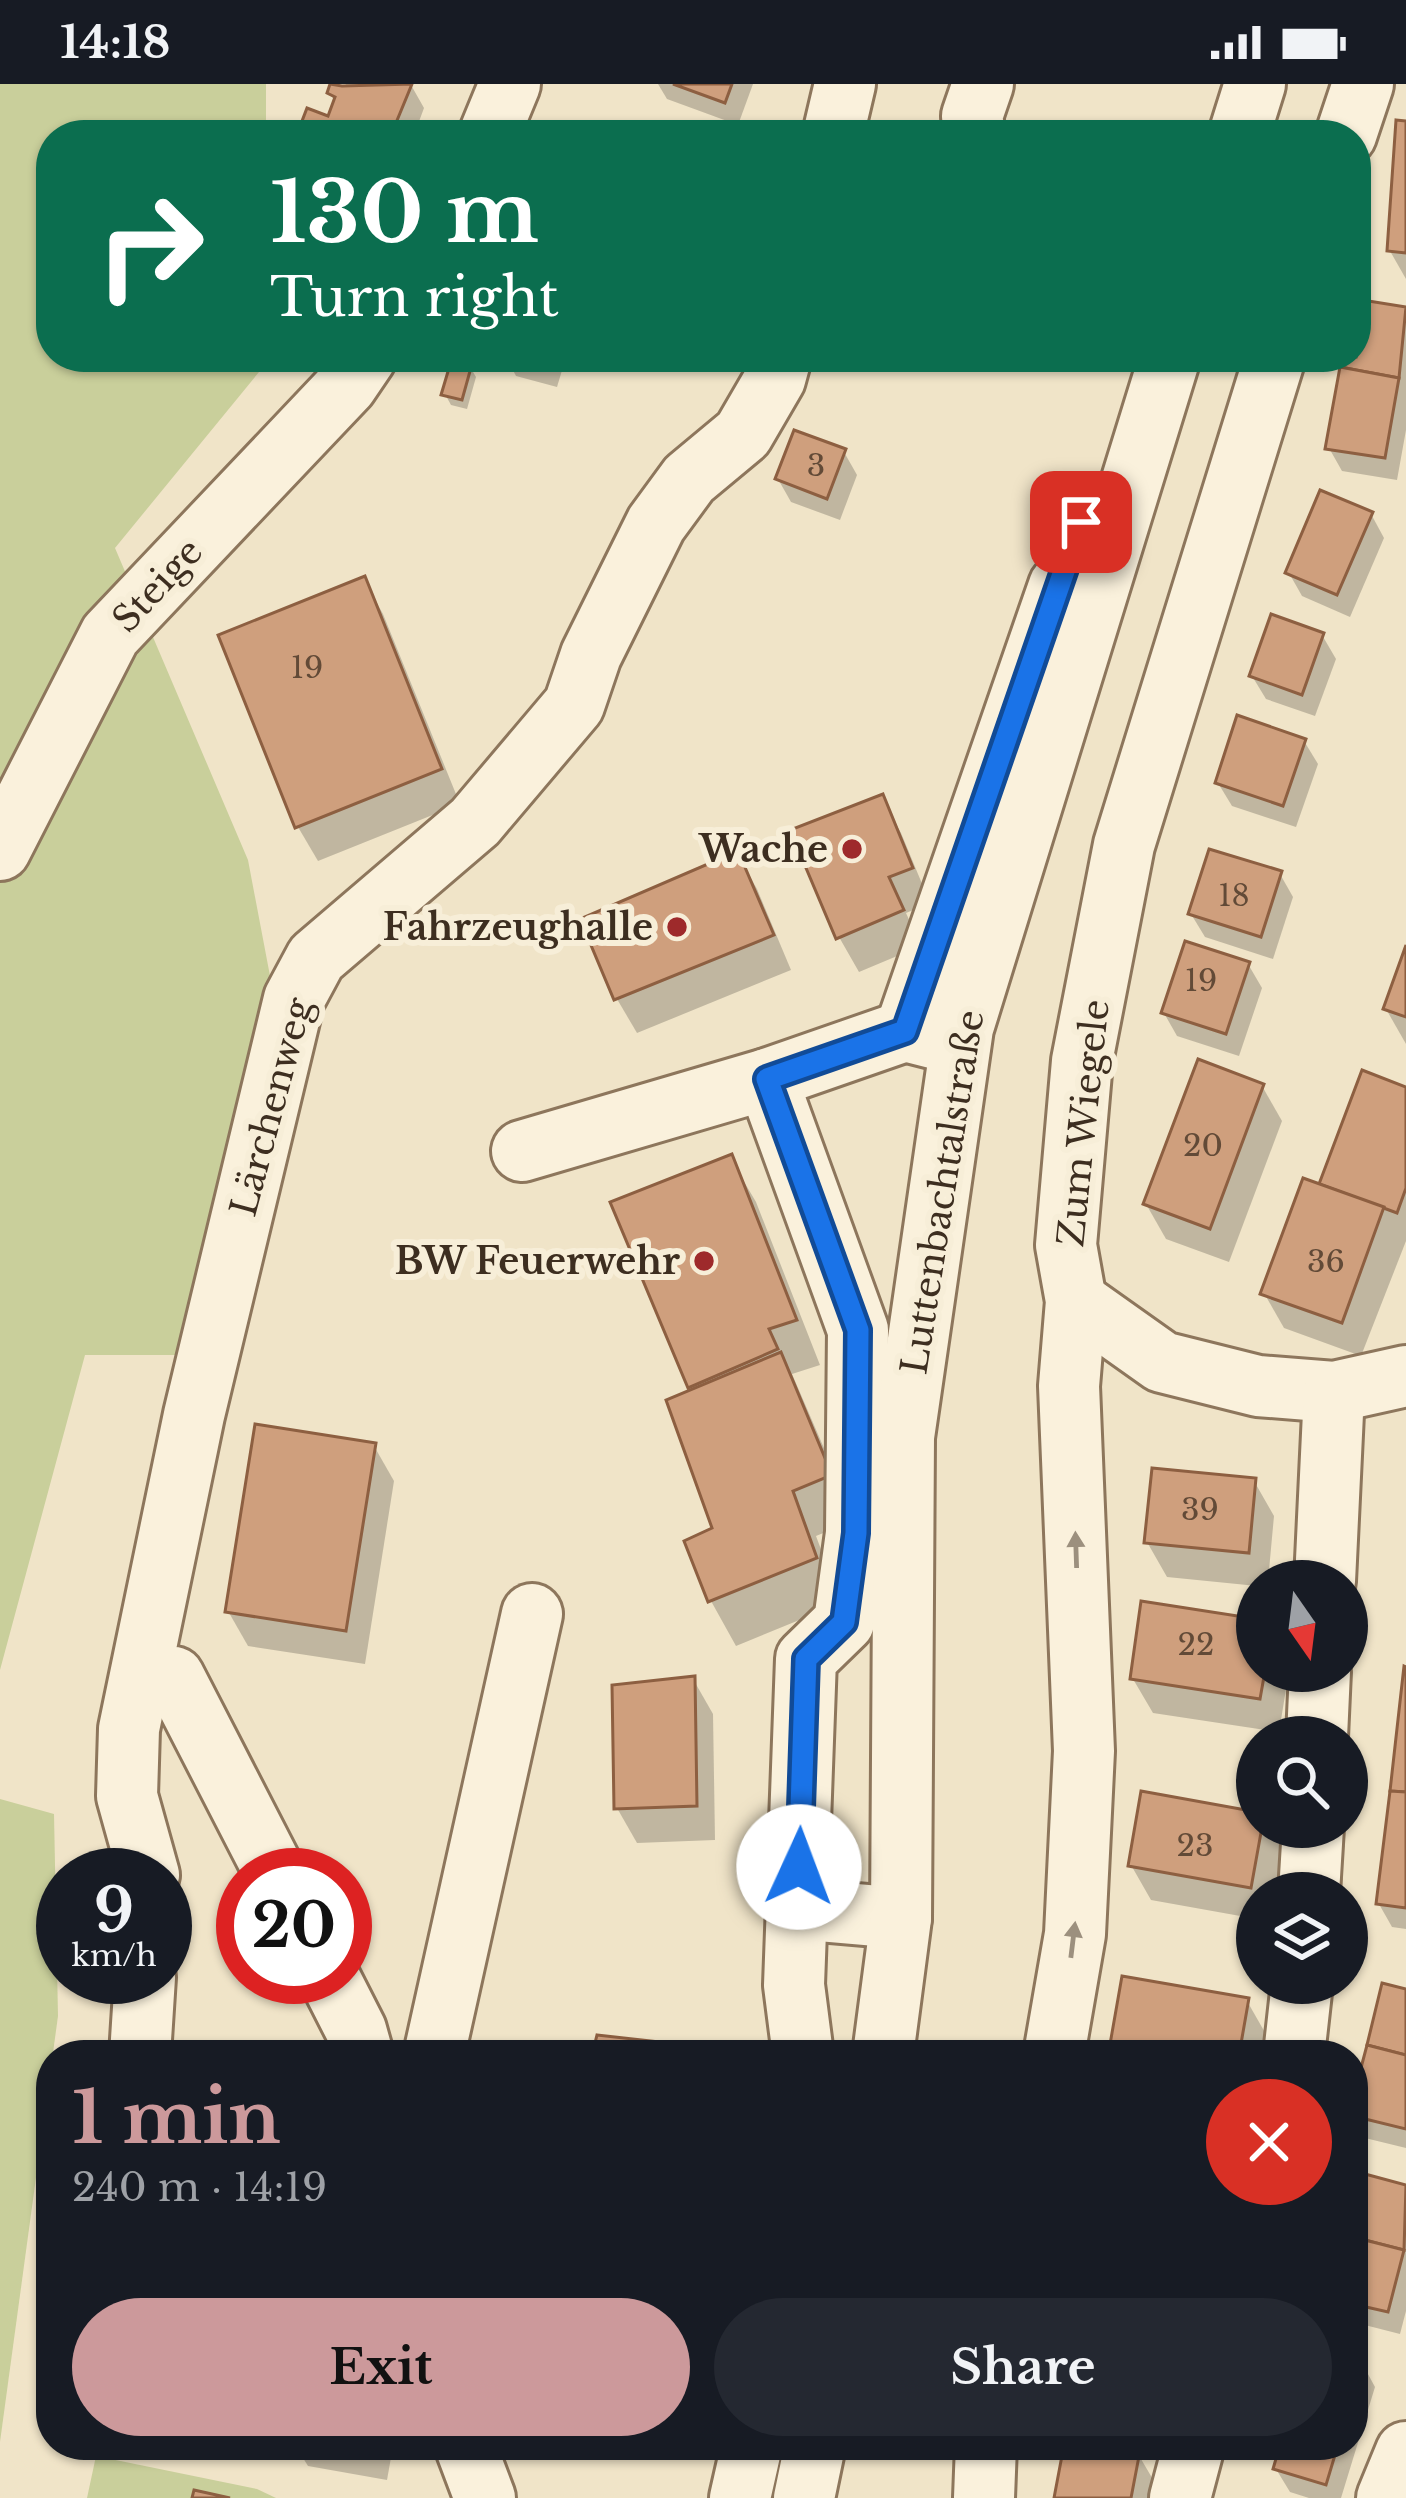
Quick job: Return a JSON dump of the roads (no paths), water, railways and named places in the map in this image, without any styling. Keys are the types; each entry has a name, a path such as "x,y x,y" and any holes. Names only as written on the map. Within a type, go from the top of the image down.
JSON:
{"street":[{"path":"495,120 510,84"},
{"path":"837,120 845,84"},
{"path":"973,120 983,84"},
{"path":"1244,120 1255,84"},
{"path":"1351,120 1363,84"},
{"name":"Steige","path":"0,850 110,635 356,372"},
{"name":"Lärchenweg","path":"141,1848 127,1796 129,1729 194,1415 294,999 316,958 475,822 574,705 591,655 656,524 689,479 743,434 777,372"},
{"path":"1134,372 1153,415"},
{"name":"Luttenbachtalstraße","path":"886,2040 901,1918 904,1437 933,1038 1166,372"},
{"name":"Zum Wiegele","path":"1057,2040 1075,1934 1084,1751 1069,1386 1076,1300 1066,1245 1082,1061 1124,845 1270,372"},
{"path":"522,1151 767,1079 933,1038"},
{"path":"767,1079 858,1330 856,1533 844,1622 806,1659 794,1985 801,2040"},
{"path":"1076,1300 1162,1361 1258,1386 1334,1392 1404,1368"},
{"path":"1326,1560 1334,1392"},
{"path":"437,2040 532,1614"},
{"path":"174,1677 262,1848"},
{"path":"797,1909 901,1918"},
{"path":"141,2040 143,2004"},
{"path":"343,2004 359,2040"},
{"path":"1296,2040 1300,2004"},
{"path":"1388,2498 1406,2452"},
{"path":"471,2460 485,2498"},
{"path":"740,2498 749,2460"},
{"path":"804,2498 812,2460"},
{"path":"984,2498 985,2460"},
{"path":"1180,2498 1190,2460"}],"place":[{"name":"Wache","path":"852,849"},
{"name":"Fahrzeughalle","path":"677,927"},
{"name":"BW Feuerwehr","path":"704,1261"}]}
